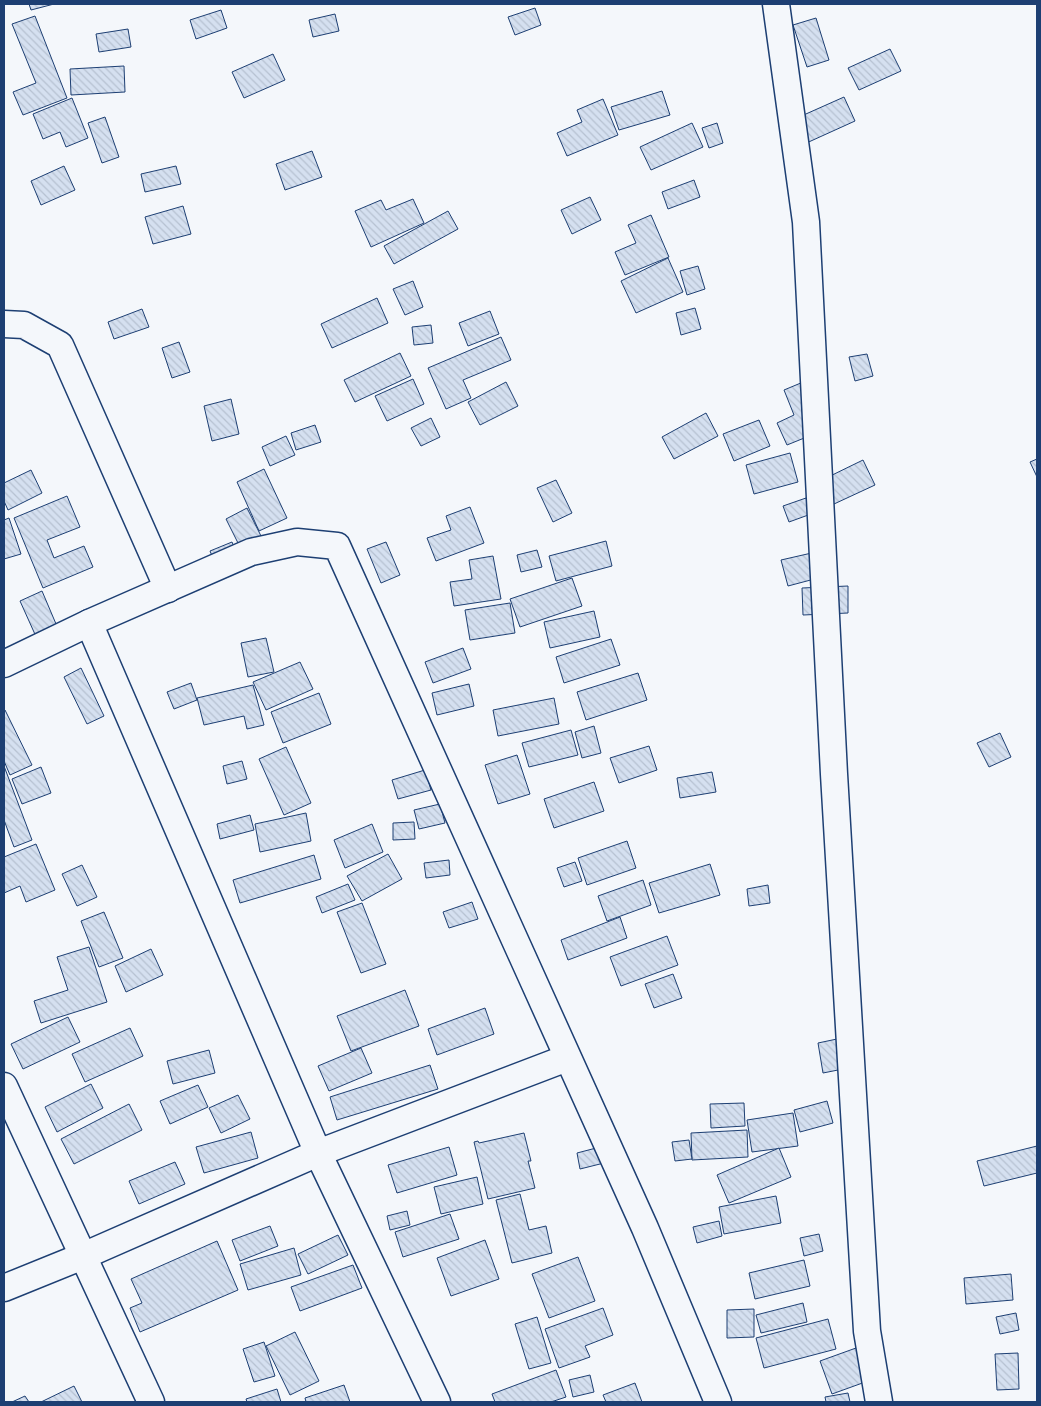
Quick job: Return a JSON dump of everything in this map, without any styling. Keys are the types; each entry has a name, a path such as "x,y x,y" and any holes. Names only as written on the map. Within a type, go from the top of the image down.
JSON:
{"street":[{"path":"776,4 806,222 834,774 867,1331 879,1402"},
{"path":"4,324 24,326 60,345 168,588"},
{"path":"4,664 89,623 250,552 297,542 336,546 645,1228 718,1402"},
{"path":"89,623 318,1153 437,1402"},
{"path":"4,1288 83,1256 318,1153 567,1058"},
{"path":"4,1086 150,1402"}],"building":[{"path":"29,4 54,4 31,10"},
{"path":"535,8 541,25 515,35 508,17"},
{"path":"221,10 227,28 196,39 190,20"},
{"path":"335,14 339,31 313,37 309,20"},
{"path":"35,16 67,98 23,115 13,92 36,83 12,24"},
{"path":"816,18 829,60 807,67 793,25"},
{"path":"128,29 131,47 99,52 96,34"},
{"path":"890,49 901,71 859,90 848,68"},
{"path":"273,54 285,80 244,98 232,72"},
{"path":"124,66 125,92 71,95 70,69"},
{"path":"662,91 670,115 619,130 611,107"},
{"path":"844,97 855,121 791,150 779,126"},
{"path":"72,98 88,138 66,147 60,132 43,139 33,114"},
{"path":"603,99 618,135 567,156 557,133 582,122 577,110"},
{"path":"105,117 119,157 102,163 88,123"},
{"path":"692,123 703,147 651,170 640,147"},
{"path":"717,123 723,143 709,148 702,128"},
{"path":"312,151 322,177 285,190 276,164"},
{"path":"64,166 75,190 41,205 31,181"},
{"path":"176,166 181,184 145,192 141,174"},
{"path":"694,180 700,197 668,209 662,192"},
{"path":"590,197 601,220 572,234 561,210"},
{"path":"413,199 424,223 371,247 355,211 381,200 386,210"},
{"path":"183,206 191,234 153,244 145,217"},
{"path":"448,211 458,229 394,264 384,246"},
{"path":"651,215 669,257 625,275 615,252 636,243 628,225"},
{"path":"668,258 683,292 636,313 621,281"},
{"path":"698,266 705,289 687,295 680,271"},
{"path":"413,281 423,307 405,315 393,289"},
{"path":"377,298 388,323 332,348 321,324"},
{"path":"695,308 701,329 681,335 676,313"},
{"path":"142,309 149,327 114,339 108,322"},
{"path":"490,311 499,334 468,346 459,323"},
{"path":"431,325 433,343 414,345 412,327"},
{"path":"501,337 511,360 463,380 471,398 446,409 428,368"},
{"path":"179,342 190,372 172,378 162,348"},
{"path":"400,353 411,376 355,402 344,380"},
{"path":"867,354 873,376 855,381 849,357"},
{"path":"413,379 424,404 387,421 375,396"},
{"path":"808,380 829,428 787,445 777,423 794,415 784,390"},
{"path":"506,382 518,406 480,425 468,402"},
{"path":"231,399 239,434 212,441 204,406"},
{"path":"706,413 718,436 674,459 662,437"},
{"path":"431,418 440,437 421,446 411,428"},
{"path":"759,420 770,446 734,461 723,434"},
{"path":"315,425 321,442 296,450 291,433"},
{"path":"286,436 295,455 270,466 262,447"},
{"path":"790,453 798,482 754,494 746,465"},
{"path":"1037,459 1037,477 1030,462"},
{"path":"863,460 875,485 834,504 822,480"},
{"path":"264,469 287,518 259,531 237,482"},
{"path":"31,470 42,493 8,510 4,501 4,483"},
{"path":"556,480 572,513 553,522 537,488"},
{"path":"67,496 80,527 47,540 54,558 84,546 93,567 43,588 14,518"},
{"path":"806,498 811,514 789,522 783,506"},
{"path":"470,507 484,543 436,561 427,538 451,530 446,516"},
{"path":"247,508 263,540 242,551 226,519"},
{"path":"9,518 21,554 4,559 4,520"},
{"path":"606,541 612,566 556,581 549,556"},
{"path":"232,542 237,554 215,563 210,551"},
{"path":"386,542 400,575 381,583 367,549"},
{"path":"537,550 542,567 521,572 517,555"},
{"path":"816,552 822,577 788,586 781,560"},
{"path":"493,556 501,599 454,606 450,582 472,579 469,560"},
{"path":"572,578 582,606 520,627 510,599"},
{"path":"848,586 848,613 803,615 802,588"},
{"path":"42,591 59,631 38,641 20,601"},
{"path":"510,603 515,633 470,640 465,610"},
{"path":"594,611 600,637 550,648 544,622"},
{"path":"266,638 274,672 248,677 241,643"},
{"path":"611,639 620,665 564,683 556,657"},
{"path":"463,648 471,669 433,683 425,662"},
{"path":"300,662 313,689 266,710 253,682"},
{"path":"81,668 104,716 87,724 64,677"},
{"path":"638,673 647,700 586,720 577,692"},
{"path":"191,683 197,700 174,709 167,692"},
{"path":"469,684 474,706 437,715 432,693"},
{"path":"253,685 264,725 247,729 244,716 204,725 197,698"},
{"path":"319,693 331,724 283,743 271,712"},
{"path":"554,698 559,724 498,736 493,710"},
{"path":"4,710 32,765 10,775 4,761"},
{"path":"594,726 601,753 582,758 575,732"},
{"path":"571,730 578,755 529,767 522,743"},
{"path":"1000,733 1011,757 989,767 977,743"},
{"path":"649,746 657,770 619,783 610,758"},
{"path":"286,747 311,803 284,815 259,759"},
{"path":"517,755 530,794 498,804 485,765"},
{"path":"242,761 247,779 227,784 223,766"},
{"path":"4,766 32,840 14,847 4,820"},
{"path":"41,767 51,793 22,804 12,779"},
{"path":"425,770 431,790 398,799 392,780"},
{"path":"712,772 716,792 680,798 677,778"},
{"path":"594,782 604,811 554,828 544,799"},
{"path":"440,804 445,823 419,829 414,810"},
{"path":"306,813 311,841 260,852 255,824"},
{"path":"250,815 254,830 220,839 217,824"},
{"path":"414,822 415,839 393,840 393,823"},
{"path":"372,824 383,852 345,868 334,840"},
{"path":"627,841 636,868 587,885 578,858"},
{"path":"36,844 55,890 26,902 20,886 4,893 4,857"},
{"path":"388,854 402,879 362,901 347,876"},
{"path":"314,855 321,879 240,903 233,880"},
{"path":"449,860 450,875 426,878 424,863"},
{"path":"575,862 582,881 564,887 557,868"},
{"path":"710,864 720,895 659,913 649,883"},
{"path":"82,865 97,897 77,906 62,874"},
{"path":"643,880 651,905 607,921 598,896"},
{"path":"348,884 355,900 322,913 316,897"},
{"path":"768,885 770,903 749,906 747,889"},
{"path":"472,902 478,919 449,928 443,912"},
{"path":"362,903 386,964 361,973 337,912"},
{"path":"104,912 123,958 99,967 81,921"},
{"path":"620,917 627,938 568,960 561,940"},
{"path":"667,936 678,965 621,986 610,957"},
{"path":"89,947 107,1002 41,1023 34,1001 68,990 57,957"},
{"path":"151,949 163,975 126,992 115,966"},
{"path":"673,974 682,998 654,1008 645,984"},
{"path":"405,990 419,1026 351,1051 337,1016"},
{"path":"485,1008 494,1034 437,1055 428,1029"},
{"path":"68,1017 80,1042 23,1069 11,1044"},
{"path":"130,1028 143,1056 85,1082 72,1054"},
{"path":"837,1039 843,1069 823,1073 818,1043"},
{"path":"361,1048 372,1073 329,1091 318,1066"},
{"path":"209,1050 215,1073 173,1084 167,1061"},
{"path":"430,1065 438,1089 337,1120 330,1097"},
{"path":"91,1084 103,1108 57,1132 45,1107"},
{"path":"198,1085 208,1107 170,1124 160,1101"},
{"path":"238,1095 250,1119 221,1133 209,1108"},
{"path":"827,1101 833,1123 800,1132 794,1110"},
{"path":"744,1103 745,1126 711,1128 710,1104"},
{"path":"129,1104 142,1130 74,1164 61,1139"},
{"path":"793,1113 798,1146 752,1152 747,1120"},
{"path":"747,1130 748,1157 692,1160 691,1133"},
{"path":"251,1132 258,1158 204,1173 196,1147"},
{"path":"524,1133 531,1161 528,1161 535,1188 488,1199 474,1142 478,1141 479,1143"},
{"path":"689,1140 692,1159 675,1161 672,1142"},
{"path":"1037,1146 1037,1173 984,1186 977,1161"},
{"path":"449,1147 457,1175 397,1193 388,1165"},
{"path":"600,1147 604,1163 580,1169 577,1153"},
{"path":"779,1148 791,1177 729,1203 717,1175"},
{"path":"175,1162 185,1184 139,1204 129,1181"},
{"path":"477,1177 483,1204 441,1214 434,1187"},
{"path":"520,1194 529,1230 546,1226 552,1253 512,1263 496,1200"},
{"path":"776,1196 781,1223 724,1234 719,1207"},
{"path":"407,1211 410,1225 390,1230 387,1216"},
{"path":"450,1214 459,1239 403,1257 395,1232"},
{"path":"719,1221 722,1236 697,1243 693,1227"},
{"path":"270,1226 278,1246 240,1261 232,1240"},
{"path":"819,1234 823,1251 804,1256 800,1238"},
{"path":"338,1235 348,1255 308,1274 298,1254"},
{"path":"485,1240 499,1279 451,1296 437,1258"},
{"path":"217,1241 238,1290 140,1332 130,1308 142,1303 131,1279"},
{"path":"294,1248 301,1275 248,1290 240,1264"},
{"path":"578,1257 595,1301 549,1318 532,1274"},
{"path":"804,1260 810,1286 755,1299 749,1273"},
{"path":"353,1265 362,1288 300,1311 291,1287"},
{"path":"1011,1274 1013,1300 966,1304 964,1278"},
{"path":"803,1303 807,1322 761,1333 756,1315"},
{"path":"603,1308 613,1335 585,1346 590,1357 559,1368 545,1329"},
{"path":"754,1309 754,1337 727,1338 727,1310"},
{"path":"1016,1313 1019,1330 1000,1334 996,1317"},
{"path":"537,1317 551,1363 529,1369 515,1324"},
{"path":"828,1319 836,1349 764,1368 756,1338"},
{"path":"295,1332 319,1381 290,1395 266,1346"},
{"path":"264,1342 275,1376 254,1382 243,1349"},
{"path":"856,1348 868,1381 832,1394 820,1361"},
{"path":"1018,1353 1019,1389 997,1390 995,1354"},
{"path":"556,1370 566,1397 551,1402 495,1402 492,1394"},
{"path":"590,1375 594,1392 573,1397 569,1380"},
{"path":"635,1383 642,1402 606,1402 603,1395"},
{"path":"344,1385 350,1402 306,1402 305,1398"},
{"path":"74,1386 82,1402 41,1402"},
{"path":"277,1389 281,1402 247,1402 246,1399"},
{"path":"848,1393 850,1402 826,1402 825,1397"},
{"path":"25,1396 29,1402 12,1402"}]}
